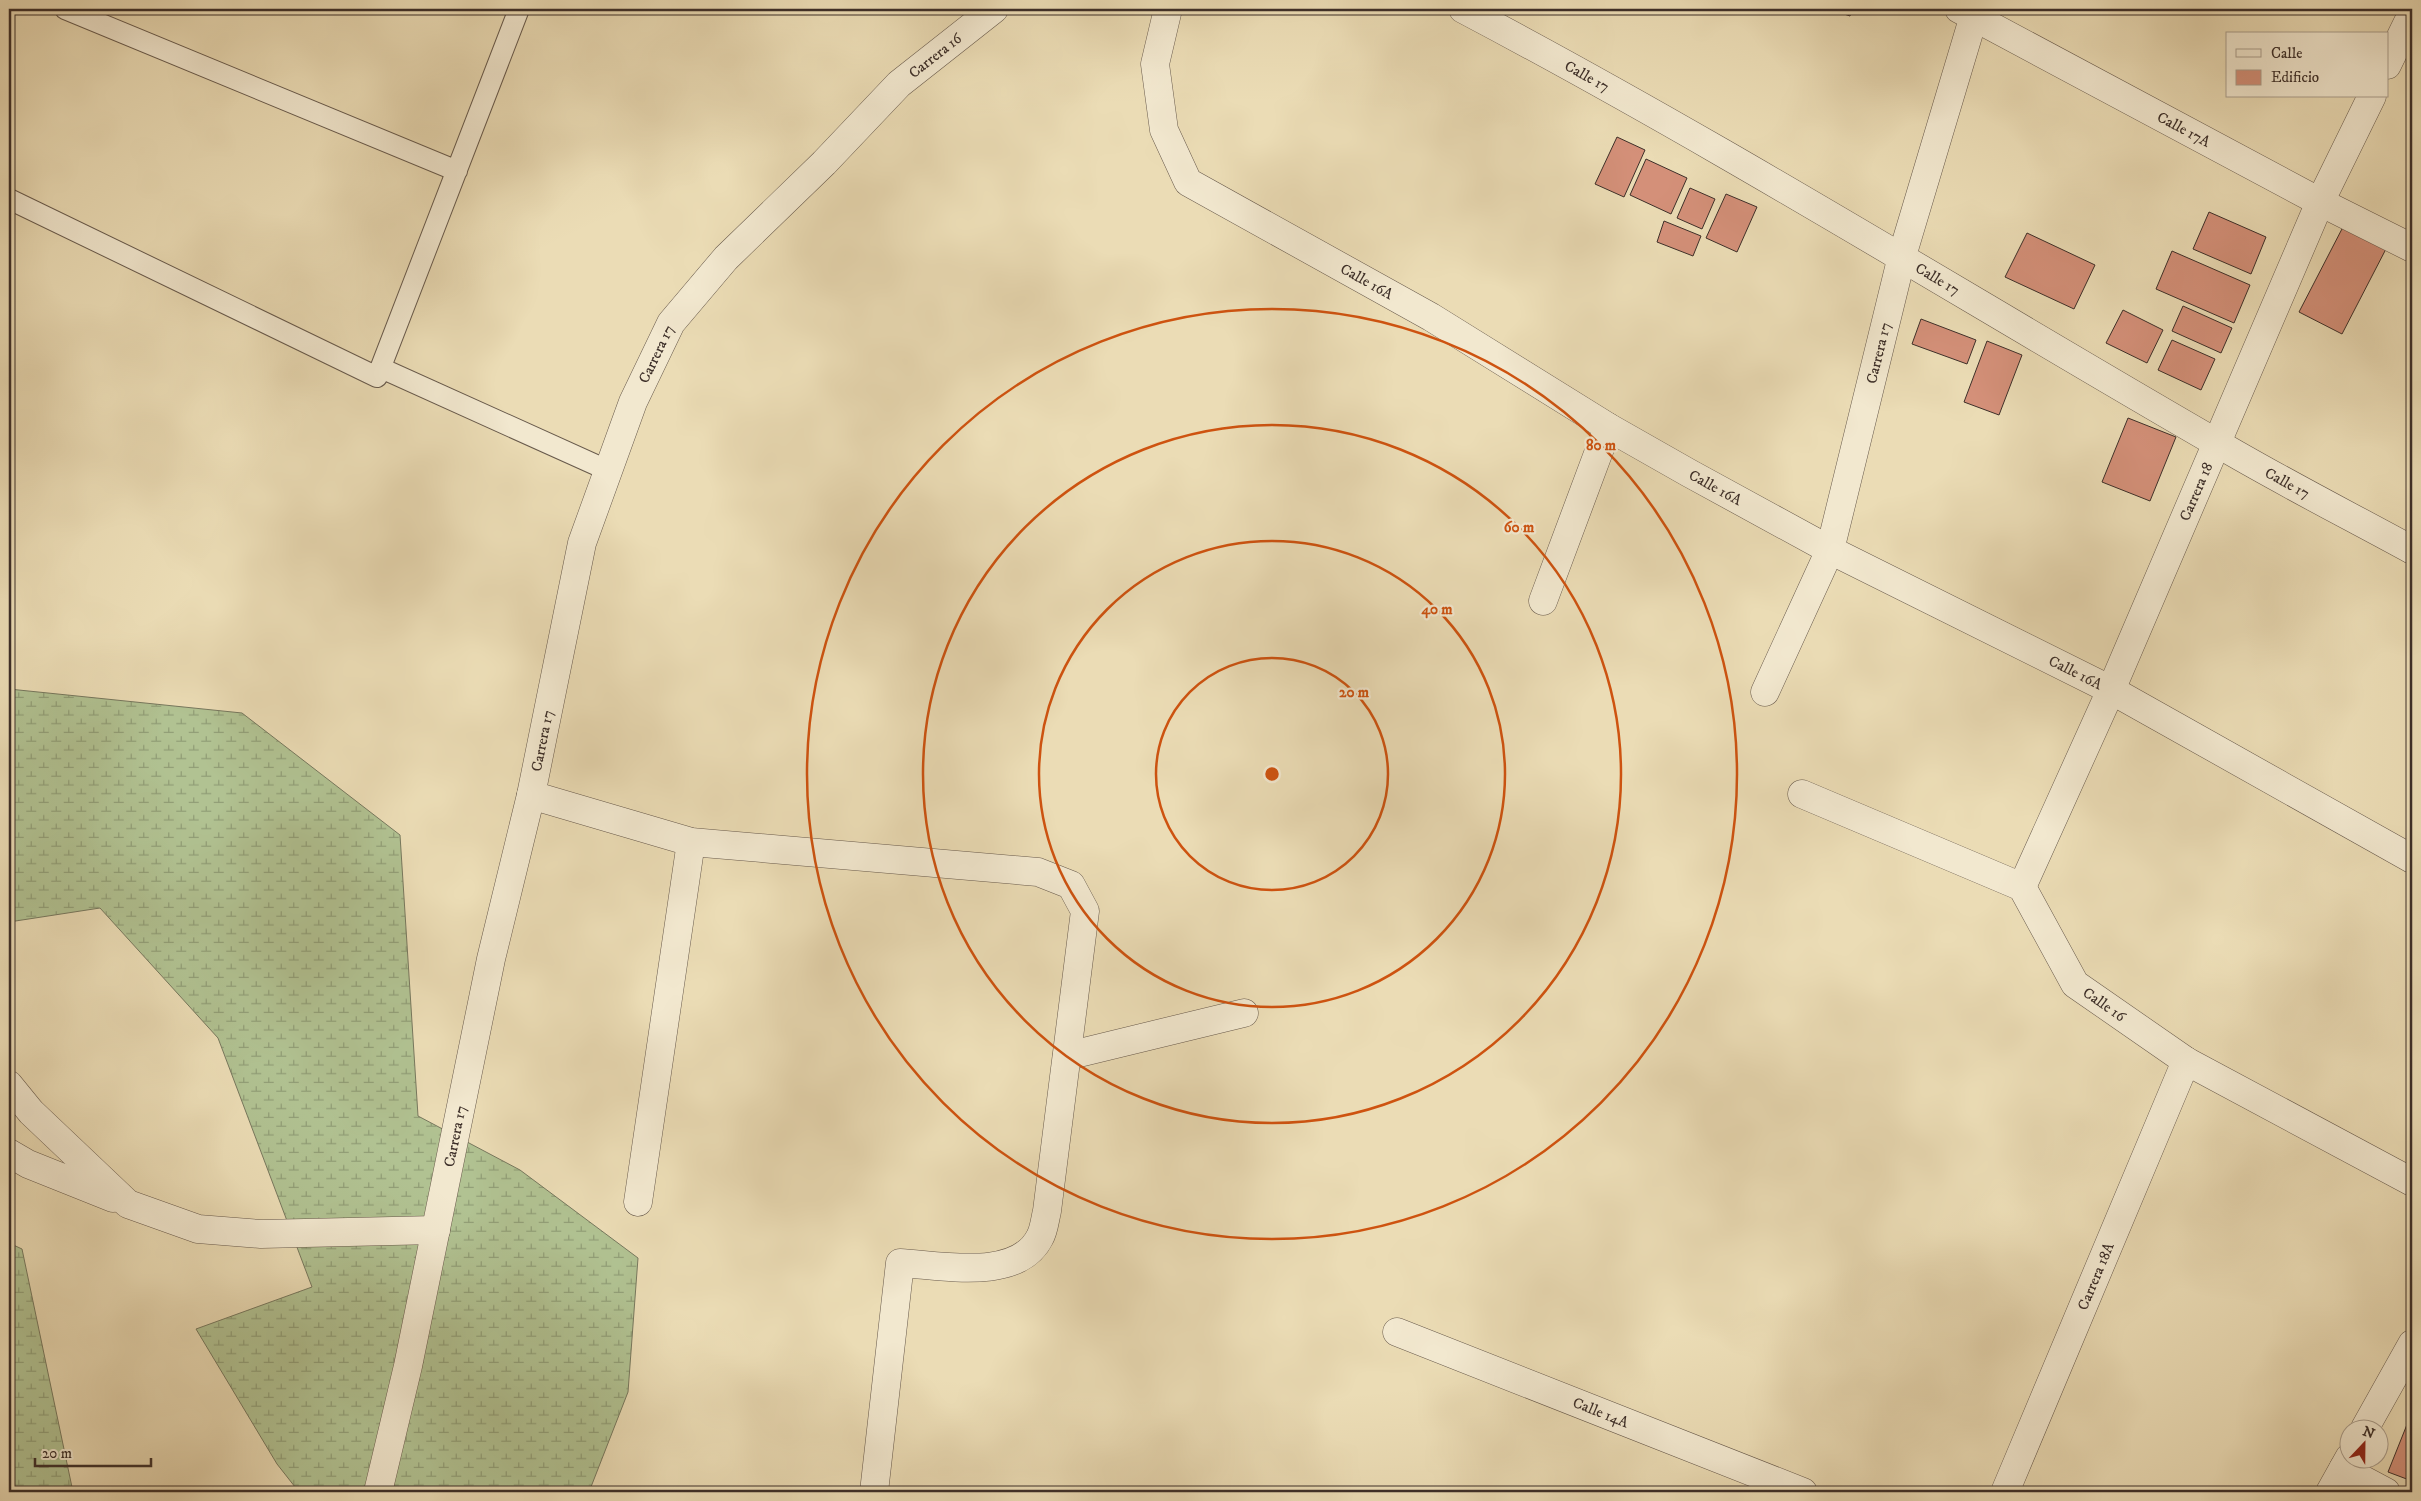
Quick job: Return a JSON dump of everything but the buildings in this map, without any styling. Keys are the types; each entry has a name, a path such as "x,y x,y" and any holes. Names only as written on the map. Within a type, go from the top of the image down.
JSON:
{"street":[{"name":"Carrera 16","path":"899,84 994,9"},
{"name":"Calle 16A","path":"1168,9 1155,64 1164,130 1188,182 1431,317 1608,427 1830,550 2111,690 2412,859"},
{"name":"Calle 17","path":"1463,9 1601,82 1902,256 2216,443 2412,550"},
{"name":"Carrera 17","path":"1765,692 1830,550 1902,256 1969,12"},
{"name":"Calle 17A","path":"1969,12 2320,202 2412,248"},
{"path":"2388,63 2412,14"},
{"name":"Carrera 17","path":"378,1492 387,1461 436,1230 491,959 531,795 582,543 607,470 633,402 671,324 726,258 824,163 899,84"},
{"name":"Carrera 18","path":"2022,887 2111,690 2320,202 2371,98"},
{"path":"1543,601 1608,427"},
{"path":"1802,794 2022,887"},
{"path":"531,795 691,842 1038,872 1071,885 1085,911 1047,1211 1040,1238 1018,1261 993,1268 900,1263 874,1492"},
{"path":"638,1202 691,842"},
{"name":"Calle 16","path":"2022,887 2074,984 2186,1061 2412,1182"},
{"path":"1067,1056 1244,1013"},
{"name":"Carrera 18A","path":"2005,1492 2186,1061"},
{"path":"9,1084 31,1112 128,1204"},
{"path":"9,1153 28,1164 198,1230 261,1234 436,1230"},
{"name":"Calle 14A","path":"1396,1332 1786,1489"},
{"path":"2371,1418 2412,1344"},
{"path":"2330,1492 2344,1468"},
{"path":"2352,1468 2386,1492"}],"lane":[{"path":"65,9 457,170"},
{"path":"9,199 377,377 519,9"},
{"path":"381,368 607,470"}],"green space":[{"path":"9,689 242,713 400,835 418,1116 520,1170 638,1258 628,1392 589,1492 299,1492 277,1464 196,1329 312,1287 218,1038 100,908 9,922"},
{"path":"9,1243 22,1249 73,1492 9,1492"}]}
